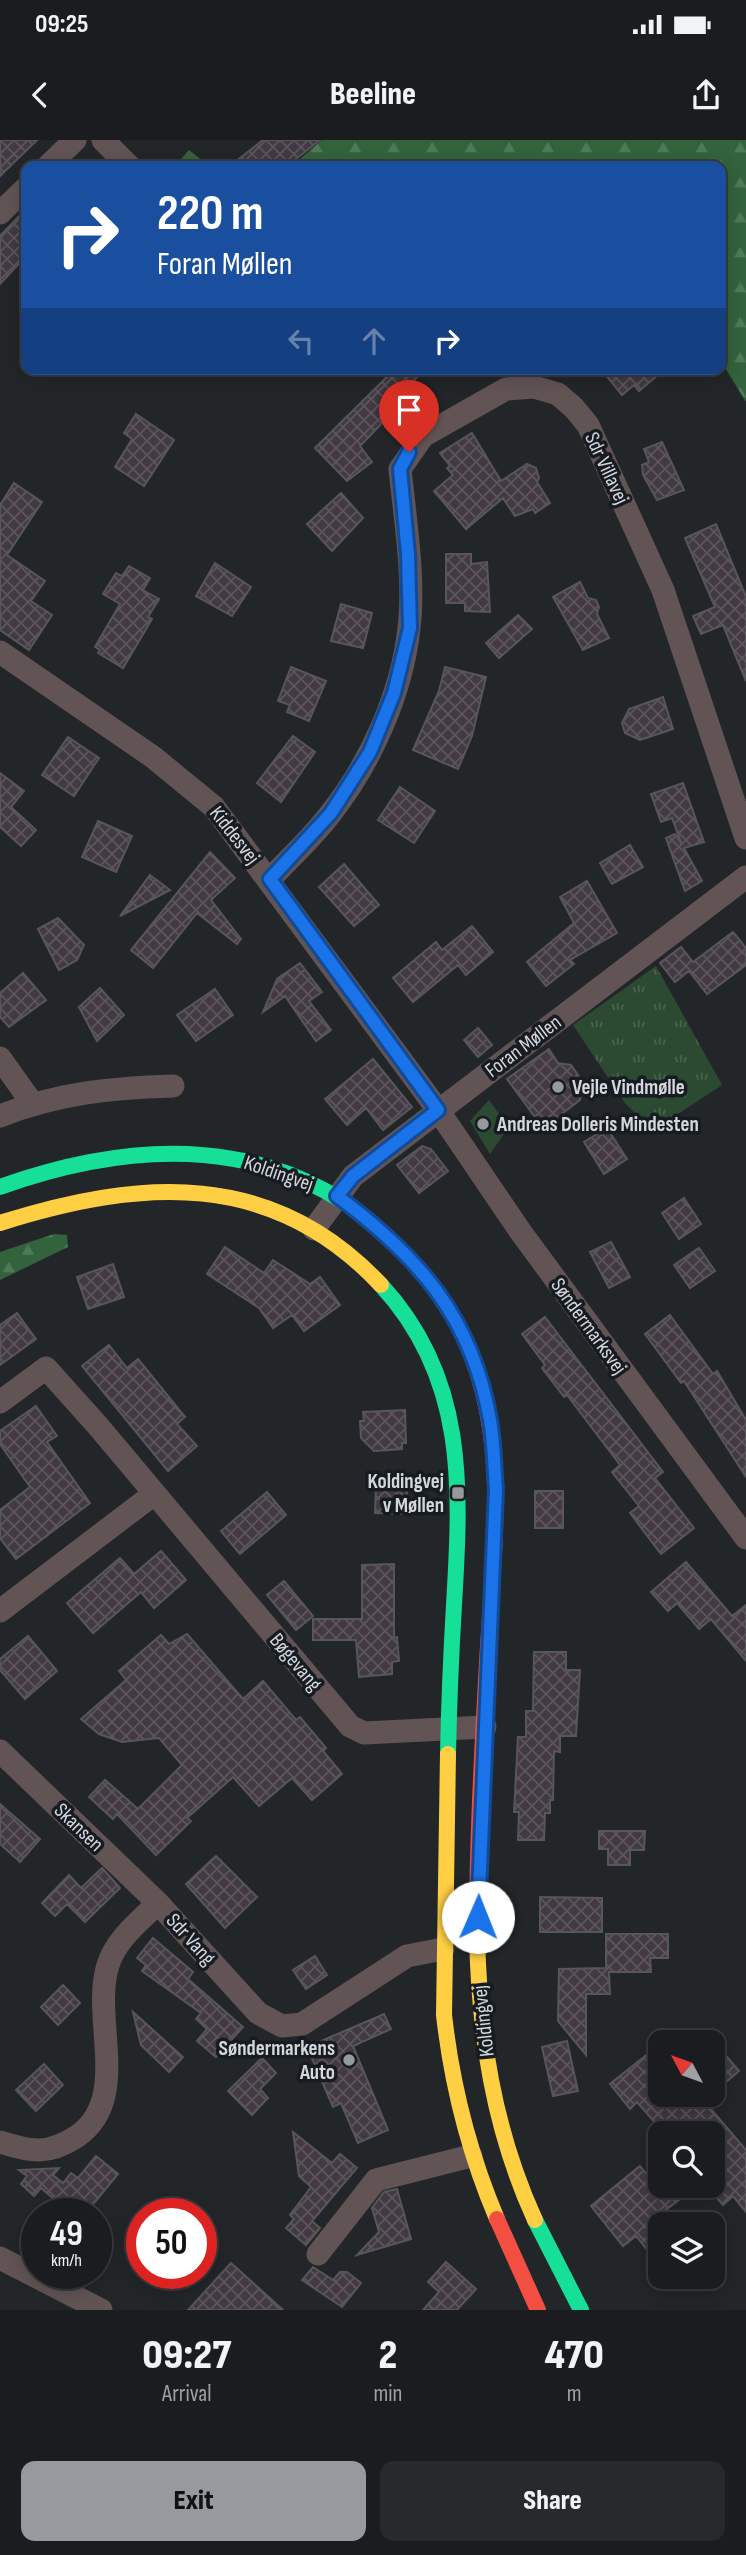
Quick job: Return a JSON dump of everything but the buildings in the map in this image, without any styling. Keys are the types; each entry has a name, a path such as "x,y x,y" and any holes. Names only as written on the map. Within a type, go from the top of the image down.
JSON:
{"main road":[{"name":"Koldingvej","path":"0,1187 54,1169 117,1158 192,1154 262,1162 300,1175 337,1196 405,1251 429,1279 452,1313 485,1392 491,1423 496,1489 477,1959 482,2032 494,2099 517,2175 540,2230 581,2310"},
{"name":"Koldingvej","path":"0,1223 57,1204 117,1193 187,1191 248,1201 283,1213 314,1229 355,1258 391,1294 419,1335 440,1378 455,1440 458,1493 447,1729 444,2017 454,2084 471,2156 494,2219 538,2310"}],"street":[{"path":"53,161 75,140"},
{"path":"103,140 124,161"},
{"path":"0,213 21,193"},
{"name":"Sdr Villavej","path":"270,879 331,813 370,752 394,693 410,628 408,554 400,469 423,436 506,388 534,387 558,394 589,425 663,590 746,838"},
{"name":"Kiddesvej","path":"0,652 192,785 214,807 270,879 438,1110"},
{"name":"Foran Møllen","path":"314,1229 353,1176 746,877"},
{"path":"0,1058 32,1103"},
{"path":"0,1116 32,1103 105,1088 173,1086"},
{"name":"Søndermarksvej","path":"438,1110 520,1231 746,1538"},
{"name":"Bøgevang","path":"0,1402 46,1368 350,1726 364,1733 485,1727"},
{"path":"0,1611 155,1494"},
{"name":"Skansen","path":"0,1751 158,1903"},
{"name":"Sdr Vang","path":"0,2141 28,2151 59,2148 85,2131 101,2110 106,2078 101,1993 108,1962 121,1939 158,1903 258,2013 282,2026 302,2024 407,1956 443,1950"},
{"path":"318,2253 376,2180 471,2156"},
{"path":"0,2258 101,2310"}],"green space":[{"path":"322,140 746,140 746,402 726,369 726,161 298,161"},
{"path":"189,150 203,161 179,161"},
{"path":"656,966 722,1085 652,1131 625,1103 573,1025"},
{"path":"489,1100 504,1121 506,1131 490,1154 470,1121"},
{"path":"54,1234 67,1235 68,1247 0,1280 0,1252"}],"traffic: fast":[{"path":"0,1187 51,1171 102,1160 153,1154 204,1155 253,1163 301,1179 346,1204 389,1238 428,1281 460,1330"},
{"path":"381,1285 409,1321 430,1358 444,1396 452,1436 458,1518 448,1754"},
{"path":"535,2220 581,2310"}],"traffic: slow":[{"path":"0,1223 52,1208 103,1198 153,1192 202,1194 249,1202 295,1220 339,1247 381,1285"},
{"path":"448,1754 444,2015 463,2119 497,2219"},
{"path":"477,1934 481,2008 491,2080 508,2151 535,2220"}],"traffic: jam":[{"path":"460,1330 476,1369 487,1410 495,1494 480,1798 477,1934"},
{"path":"497,2219 538,2310"}],"place":[{"name":"Vejle Vindmølle","path":"558,1087"},
{"name":"Andreas Dolleris Mindesten","path":"483,1124"},
{"name":"Koldingvej v Møllen","path":"458,1493"},
{"name":"Søndermarkens Auto","path":"349,2060"}],"route":[{"path":"409,452 400,469 408,554 410,628 394,693 370,752 331,813 270,879 438,1110 353,1176 337,1196 405,1251 429,1279 452,1313 485,1392 491,1423 496,1489 478,1917"}]}
